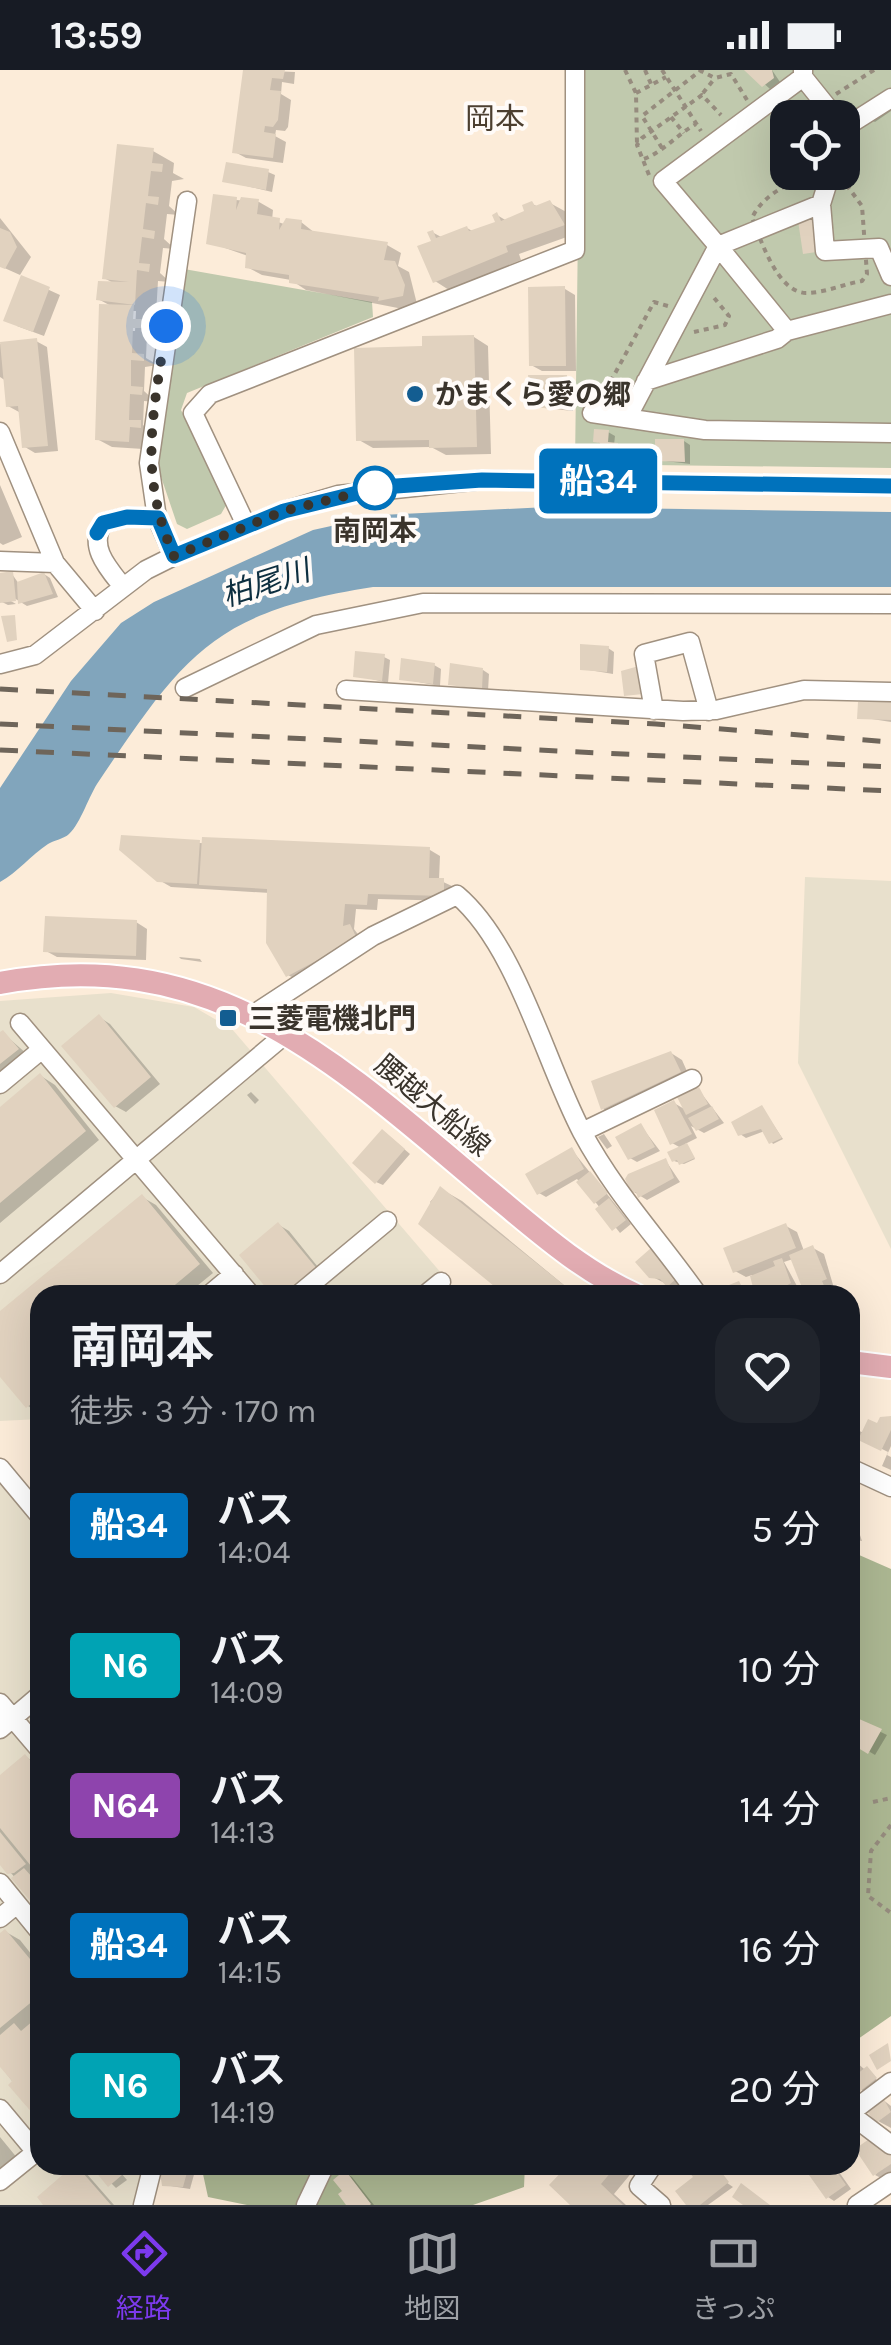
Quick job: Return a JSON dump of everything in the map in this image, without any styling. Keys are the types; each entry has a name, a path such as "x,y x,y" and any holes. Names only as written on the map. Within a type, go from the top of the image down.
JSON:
{"main road":[{"name":"腰越大船線","path":"0,983 89,973 130,977 176,985 254,1014 336,1064 580,1264 618,1285"},
{"path":"860,1363 891,1367"}],"street":[{"path":"246,525 193,413 210,394 574,250 575,70"},
{"path":"787,331 663,180 803,73 823,100"},
{"path":"860,116 891,98"},
{"path":"825,190 821,204 825,251 880,248 891,276"},
{"path":"174,556 158,518 149,463 188,201"},
{"path":"627,418 718,246 821,204"},
{"path":"646,382 777,339 787,331 891,304"},
{"path":"592,413 705,430 891,434"},
{"path":"0,432 55,563 95,612"},
{"path":"0,664 35,656 123,587 174,556 246,525 338,495 431,482 891,486"},
{"path":"123,587 98,549 97,533 103,523 127,517 158,518"},
{"path":"0,561 55,563"},
{"path":"185,688 316,625 423,602 891,604"},
{"path":"654,710 644,654 690,642 709,711"},
{"path":"346,690 709,711 789,692 891,692"},
{"path":"254,1014 373,936 457,895 476,910 522,996 582,1132 621,1200 690,1285"},
{"path":"20,1023 243,1285"},
{"path":"0,1274 288,1032"},
{"path":"0,1084 41,1050"},
{"path":"582,1132 692,1079"},
{"path":"310,1285 387,1221"},
{"path":"221,1285 234,1274"},
{"path":"437,1285 440,1282"},
{"path":"0,1468 30,1504"},
{"path":"860,1473 891,1487"},
{"path":"0,1703 6,1724 30,1742"},
{"path":"6,1724 30,1704"},
{"path":"0,1883 30,1920"},
{"path":"0,1918 17,1904"},
{"path":"860,2106 891,2082"},
{"path":"0,2109 30,2145"},
{"path":"860,2121 891,2144"},
{"path":"0,2182 30,2157"},
{"path":"143,2205 150,2175"},
{"path":"306,2205 320,2175"},
{"path":"646,2175 639,2186 661,2205"},
{"path":"856,2205 891,2182"}],"path":[{"path":"626,70 636,93 637,146 644,158 642,167 652,179 663,180"},
{"path":"645,70 652,85"},
{"path":"662,70 710,143"},
{"path":"639,116 678,90 699,70 715,78"},
{"path":"827,100 874,70"},
{"path":"682,71 690,79"},
{"path":"637,146 702,95 715,78 731,74 754,110"},
{"path":"636,93 666,78"},
{"path":"702,95 728,128"},
{"path":"639,116 654,131 662,148"},
{"path":"671,117 685,134"},
{"path":"644,158 696,124"},
{"path":"668,339 725,325 729,316 697,280"},
{"path":"592,413 654,302 682,312"},
{"path":"873,1802 891,1798"},
{"path":"891,1825 871,1851 868,1896 891,1913"}],"shaded area":[{"path":"805,877 891,881 891,1249 798,1063"},
{"path":"111,993 194,1007 232,1029 451,1285 30,1285 30,1420 0,1421 0,1001"},
{"path":"0,1478 30,1515 30,2175 144,2175 135,2205 0,2205"}],"green space":[{"path":"580,70 891,70 891,468 575,464"},
{"path":"184,269 372,302 373,317 187,393 181,410 228,502 221,514 187,529 177,524 157,465"},
{"path":"860,1555 891,1569 891,2016 860,2038"},
{"path":"203,2175 525,2175 524,2187 473,2205 247,2205 208,2197"}],"water":[{"name":"柏尾川","path":"547,507 891,512 891,587 373,587 275,610 209,645 182,670 129,737 67,836 42,848 0,882 0,788 71,681 121,623 154,602 313,530 381,515"}],"building":[{"path":"243,70 285,70 283,79 272,78 270,90 281,91 278,120 273,127 265,126 264,132 276,134 273,158 232,153"},
{"path":"744,70 772,70 774,78 762,87"},
{"path":"117,144 154,148 152,163 163,164 162,172 151,171 148,196 159,197 158,205 146,203 143,229 155,231 154,239 142,237 139,263 150,264 149,272 137,270 135,305 96,300 98,281 129,282 102,279"},
{"path":"226,162 269,169 266,190 222,182"},
{"path":"213,194 237,197 236,210 241,197 259,199 257,214 280,218 279,230 286,218 302,220 301,229 388,242 384,260 395,261 405,285 403,296 378,301 379,297 289,283 289,275 245,268 246,253 206,244"},
{"path":"550,200 565,225 506,246 508,252 433,283 417,246 431,241 427,232 433,230 436,238 467,226 469,231 495,222 492,215 497,212 501,221 524,211 522,205 532,201 535,206"},
{"path":"816,211 823,251 803,254 797,214"},
{"path":"0,228 10,232 17,247 5,269 0,267"},
{"path":"21,275 50,287 33,332 3,321"},
{"path":"565,286 566,366 529,366 528,287"},
{"path":"99,304 134,305 133,319 145,319 144,328 133,328 132,353 144,354 144,361 131,360 131,386 143,387 142,395 130,394 129,420 141,420 141,428 130,427 129,442 95,440"},
{"name":"かまくら愛の郷","path":"474,335 477,447 429,448 429,440 356,441 354,348 422,346 422,336"},
{"path":"37,338 48,446 22,448 18,406 6,407 0,342"},
{"path":"528,375 567,375 567,408 531,408"},
{"path":"594,429 609,430 608,442 618,443 617,457 599,455 600,443 593,442"},
{"path":"655,439 684,439 685,462 655,461"},
{"path":"13,571 16,601 0,603 0,573"},
{"path":"44,572 53,594 18,604 17,582"},
{"path":"15,615 17,640 7,642 1,616"},
{"path":"580,644 609,646 607,672 580,670"},
{"path":"355,651 385,654 382,681 353,677"},
{"path":"401,658 435,663 433,684 399,680"},
{"path":"450,663 483,668 482,689 448,685"},
{"path":"639,666 643,694 624,696 621,671"},
{"path":"891,701 891,720 857,719 858,702"},
{"path":"121,835 200,840 197,884 157,882 119,850"},
{"path":"202,837 430,847 429,878 444,878 444,896 368,894 367,905 345,904 343,926 350,924 357,939 286,977 266,943 267,889 199,885"},
{"path":"45,916 137,920 136,956 43,952"},
{"path":"99,1014 151,1077 114,1108 61,1046"},
{"path":"3,1030 19,1049 0,1064 0,1032"},
{"path":"671,1051 681,1072 601,1110 591,1081"},
{"path":"40,1073 86,1131 0,1203 0,1107"},
{"path":"699,1087 708,1104 686,1115 677,1097"},
{"path":"674,1100 692,1134 670,1145 654,1110"},
{"path":"762,1105 782,1138 769,1144 761,1129 738,1136 731,1122"},
{"path":"712,1106 719,1119 696,1131 688,1118"},
{"path":"641,1123 655,1147 628,1160 615,1137"},
{"path":"382,1129 405,1149 375,1184 352,1163"},
{"path":"687,1143 695,1158 679,1165 677,1160 672,1162 667,1152"},
{"path":"572,1147 584,1169 537,1195 525,1174"},
{"path":"666,1158 674,1178 638,1198 625,1179 628,1174"},
{"path":"590,1171 608,1193 594,1204 576,1182"},
{"path":"440,1186 564,1285 493,1285 418,1224"},
{"path":"142,1194 200,1264 175,1285 32,1285"},
{"path":"609,1198 626,1220 612,1231 595,1209"},
{"path":"278,1222 318,1270 299,1285 264,1285 239,1255"},
{"path":"786,1223 796,1248 733,1273 723,1248"},
{"path":"813,1245 827,1279 822,1281 824,1285 801,1285 789,1255"},
{"path":"651,1248 677,1278 665,1285 660,1279 649,1278 635,1262"},
{"path":"782,1258 791,1283 752,1285 750,1276 775,1266 773,1261"},
{"path":"30,1286 30,1405 26,1408 0,1377 0,1311"},
{"path":"891,1416 891,1430 881,1451 860,1441 868,1419 877,1423 880,1417"},
{"path":"860,1719 882,1729 868,1754 860,1749"},
{"path":"25,1754 30,1760 30,1865 0,1828 0,1775"},
{"path":"0,1832 26,1864 14,1873 7,1874 0,1865"},
{"path":"24,1868 30,1875 30,1901 11,1878"},
{"path":"5,1929 30,1959 30,2003 0,2028 0,1933"},
{"path":"14,2023 21,2031 30,2023 30,2110 8,2085 12,2081 0,2067 0,2035"},
{"path":"888,2043 891,2061 877,2070 869,2055"},
{"path":"867,2066 877,2078 860,2091 860,2072"},
{"path":"882,2096 891,2112 876,2123 865,2109"},
{"path":"872,2137 891,2156 891,2164 873,2176 860,2156 860,2145"},
{"path":"62,2175 85,2175 111,2205 43,2205 37,2197"},
{"path":"98,2175 122,2175 108,2187"},
{"path":"160,2175 186,2175 183,2187 162,2186"},
{"path":"349,2175 371,2204 346,2205 333,2180"},
{"path":"558,2175 609,2175 601,2184 623,2205 570,2205 549,2185"},
{"path":"724,2175 729,2182 700,2205 686,2205 675,2191 693,2177"},
{"path":"809,2175 839,2175 846,2185 826,2199"},
{"path":"741,2183 770,2205 743,2205 732,2197"}],"railway":[{"path":"0,689 656,724 891,742"},
{"path":"0,724 891,767"},
{"path":"0,750 891,791"}],"bus line":[{"name":"船34","path":"97,533 103,523 127,517 158,518 174,556 246,525 338,495 431,482 891,486"}],"place":[{"name":"かまくら愛の郷","path":"415,394"},
{"name":"南岡本","path":"375,488"},
{"name":"三菱電機北門","path":"228,1018"}],"district":[{"name":"岡本","path":"495,119"}],"route":[{"path":"166,326 149,463 158,518 174,556 284,511 382,487 375,488"}]}
